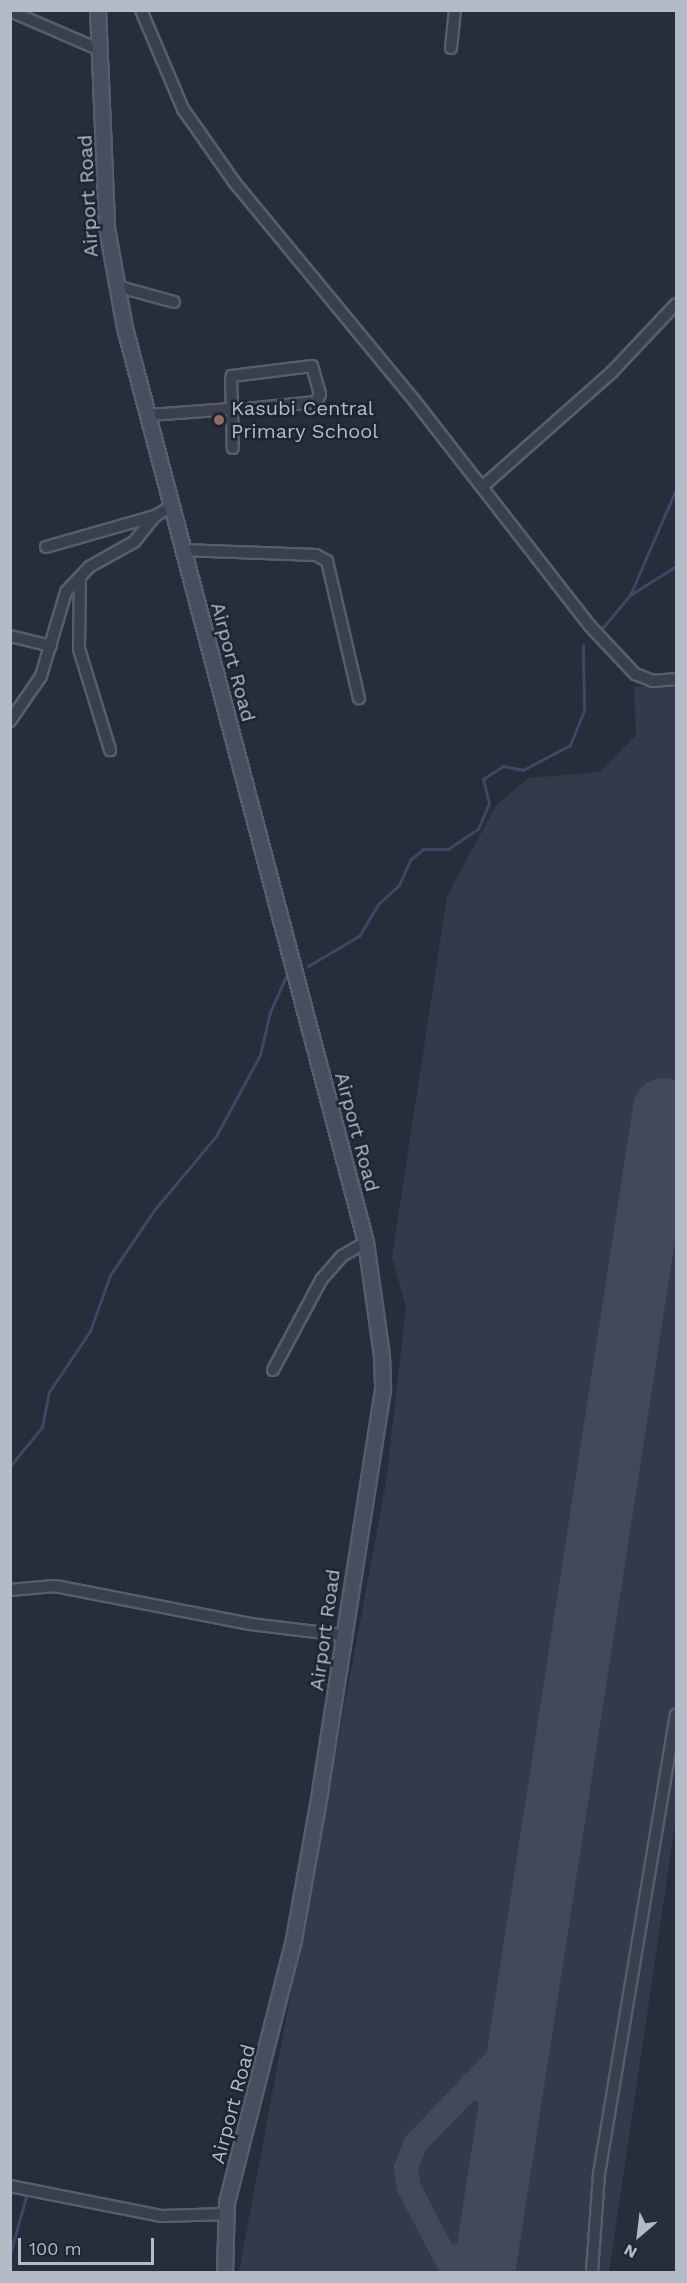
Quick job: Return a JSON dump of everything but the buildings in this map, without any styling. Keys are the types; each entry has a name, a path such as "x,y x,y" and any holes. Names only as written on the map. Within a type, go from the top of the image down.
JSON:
{"street":[{"name":"Airport Road","path":"98,10 107,228 117,286 182,550 366,1242 381,1334 382,1390 294,1940 226,2214 225,2272"},
{"path":"141,10 183,109 235,183 626,668 653,681 676,679"},
{"path":"451,48 455,10"},
{"path":"10,11 100,50"},
{"path":"117,286 174,302"},
{"path":"482,487 612,372 676,304"},
{"path":"149,415 232,409 316,402 320,394 312,366 232,376 232,409 233,448"},
{"path":"45,547 155,516 172,506"},
{"path":"10,722 33,694 51,646 63,597 80,577 134,542 155,516"},
{"path":"182,550 316,555 327,561 360,698"},
{"path":"80,577 79,649 110,750"},
{"path":"10,636 51,646"},
{"path":"273,1370 321,1280 342,1256 366,1242"},
{"path":"10,1590 55,1586 250,1624 341,1635"},
{"path":"592,2272 599,2174 676,1714"},
{"path":"10,2186 162,2216 226,2214"}],"shaded area":[{"path":"676,685 676,1818 609,2272 239,2272 386,1483 406,1307 392,1257 447,896 497,804 529,778 600,772 636,735 634,687"}],"waterway":[{"path":"603,627 630,595 676,489"},
{"path":"630,595 676,566"},
{"path":"308,966 359,936 378,904 399,885 410,860 423,849 448,849 478,829 489,803 483,779 503,766 523,770 570,745 584,711 583,645"},
{"path":"10,1466 42,1427 49,1392 90,1331 110,1275 155,1209 216,1136 260,1055 270,1012 287,974"},
{"path":"10,2254 27,2193"}],"taxiway":[{"path":"657,1154 676,1133"},
{"path":"453,2272 409,2188 406,2168 415,2144 499,2057 524,2018"},
{"path":"471,2084 500,2102 507,2125"},
{"path":"446,2257 468,2254 490,2236"}],"runway":[{"path":"484,2272 664,1109"}],"place":[{"name":"Kasubi Central Primary School","path":"219,420"}]}
